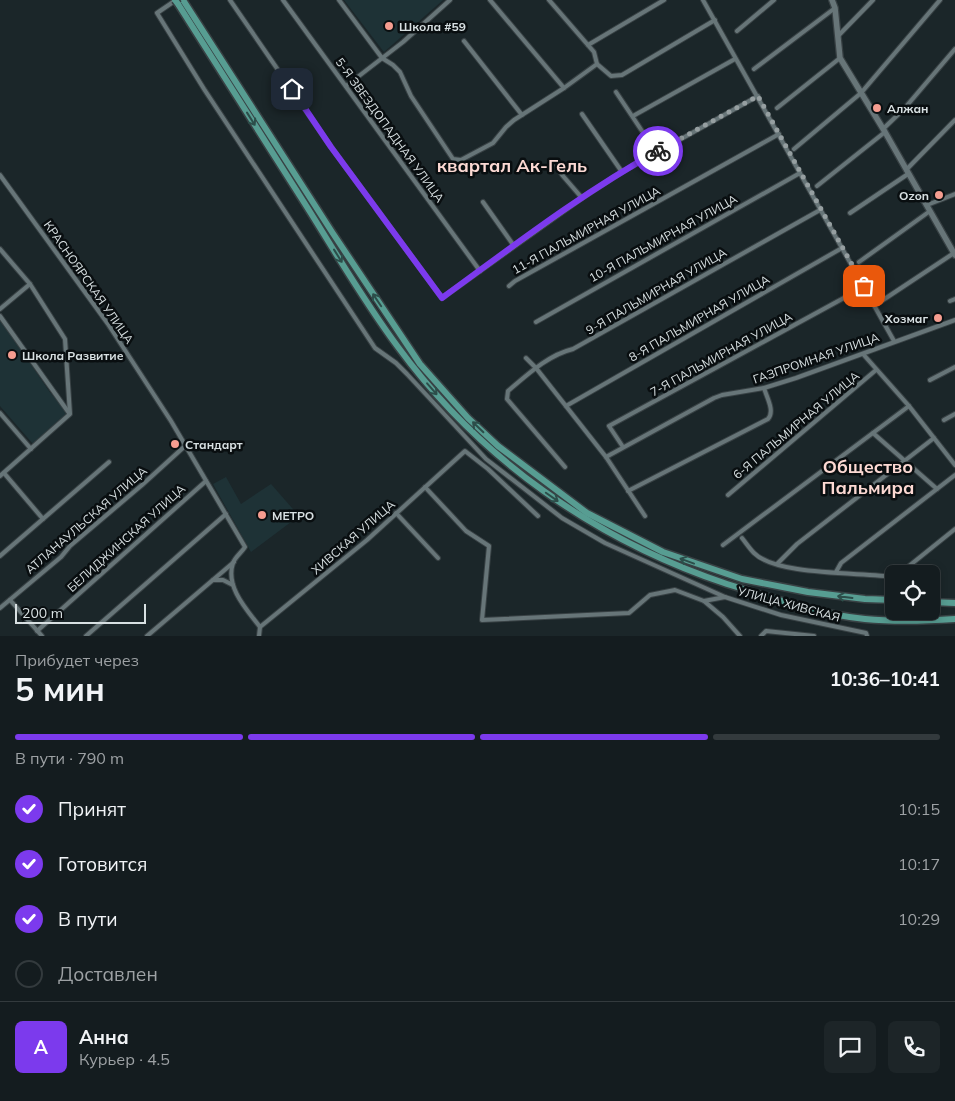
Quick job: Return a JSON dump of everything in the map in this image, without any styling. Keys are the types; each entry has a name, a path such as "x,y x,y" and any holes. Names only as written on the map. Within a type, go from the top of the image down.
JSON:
{"main road":[{"path":"179,1 420,364 468,418 498,446 587,513 663,552 742,579 808,592 885,600"},
{"path":"179,1 348,272 398,346 454,414 485,444 524,477 575,513 626,542 682,568 717,580 820,611 862,618 904,621 955,619"},
{"path":"940,602 955,603"}],"street":[{"path":"230,0 331,147 442,298 582,198 622,172 758,96"},
{"name":"5-Я ЗВЕЗДОПАДНАЯ УЛИЦА","path":"283,0 480,271"},
{"path":"339,0 382,58 400,72 412,96 453,159 456,160 493,143 506,127 596,64"},
{"path":"346,86 450,0"},
{"path":"490,0 564,88"},
{"path":"549,0 594,52 596,64 611,76 622,75 715,20"},
{"path":"588,45 664,0"},
{"path":"703,0 894,342"},
{"path":"737,31 774,0"},
{"path":"832,0 835,8 840,58 954,254 880,302"},
{"path":"838,36 873,0"},
{"path":"794,149 861,93 940,0"},
{"path":"179,1 157,13 210,98 375,348 396,363 486,459 562,518 605,543 724,597"},
{"path":"754,69 835,8"},
{"path":"464,41 522,115"},
{"path":"817,186 884,131 955,49"},
{"path":"777,108 840,58"},
{"path":"633,116 735,59"},
{"path":"616,92 656,152"},
{"path":"582,114 622,172"},
{"path":"850,214 907,172 955,120"},
{"name":"11-Я ПАЛЬМИРНАЯ УЛИЦА","path":"509,286 779,134"},
{"path":"556,166 582,198"},
{"name":"10-Я ПАЛЬМИРНАЯ УЛИЦА","path":"536,322 800,173"},
{"name":"КРАСНОЯРСКАЯ УЛИЦА","path":"0,175 108,324 163,408 246,547 234,562 233,585 241,603 260,627"},
{"path":"858,262 928,208 955,194"},
{"path":"483,202 514,246"},
{"name":"9-Я ПАЛЬМИРНАЯ УЛИЦА","path":"565,467 524,422 507,399 508,391 536,368 561,352 573,350 820,210"},
{"name":"8-Я ПАЛЬМИРНАЯ УЛИЦА","path":"566,406 842,248"},
{"path":"0,249 30,284 64,339 70,414"},
{"path":"0,309 30,284"},
{"name":"7-Я ПАЛЬМИРНАЯ УЛИЦА","path":"623,447 609,426 864,286"},
{"path":"950,301 955,299"},
{"path":"0,316 70,414"},
{"name":"ГАЗПРОМНАЯ УЛИЦА","path":"606,457 714,398 764,388 955,320"},
{"path":"863,354 909,406 955,464"},
{"path":"526,358 606,457 645,516"},
{"path":"930,380 955,367"},
{"name":"6-Я ПАЛЬМИРНАЯ УЛИЦА","path":"728,495 876,370"},
{"path":"628,491 768,419 771,416 771,410 764,388"},
{"path":"723,545 909,406"},
{"path":"0,413 31,449"},
{"path":"43,519 2,474 70,414"},
{"path":"944,420 955,414"},
{"path":"873,433 936,489"},
{"path":"777,564 797,544 934,438"},
{"name":"АТЛАНАУЛЬСКАЯ УЛИЦА","path":"0,608 185,446"},
{"name":"ХИВСКАЯ УЛИЦА","path":"260,627 367,540 465,451 488,469 538,516"},
{"path":"0,556 109,462"},
{"path":"836,572 841,563 955,475"},
{"name":"БЕЛИДЖИНСКАЯ УЛИЦА","path":"37,631 206,480"},
{"path":"425,487 466,531 489,546 482,620 628,613 650,595 675,590 704,601 723,617 740,636"},
{"path":"396,513 438,558"},
{"path":"86,636 226,514"},
{"path":"910,565 955,530"},
{"path":"742,538 754,553 777,564 806,571 885,575"},
{"path":"147,636 234,562"},
{"path":"213,580 223,580 233,585"},
{"name":"УЛИЦА ХИВСКАЯ","path":"704,601 724,597 781,614 866,634 867,636"},
{"path":"10,600 42,636"},
{"path":"259,636 260,627"},
{"path":"761,636 766,631 814,636"}],"shaded area":[{"name":"Школа #59","path":"344,0 443,0 384,52"},
{"path":"0,319 49,391 66,411 66,417 34,445 0,406"},
{"path":"226,477 241,504 271,484 299,516 251,552 213,484"}],"way so far":[{"path":"658,151 758,96 864,286"}],"place":[{"name":"Школа #59","path":"389,26"},
{"name":"Алжан","path":"877,108"},
{"name":"Ozon","path":"939,195"},
{"name":"Хозмаг","path":"938,318"},
{"name":"Школа Развитие","path":"12,355"},
{"name":"Стандарт","path":"175,444"},
{"name":"МЕТРО","path":"262,515"}],"district":[{"name":"квартал Ак-Гель","path":"512,165"},
{"name":"Общество Пальмира","path":"868,476"}],"route":[{"path":"292,89 331,147 442,298 582,198 658,151"}]}
